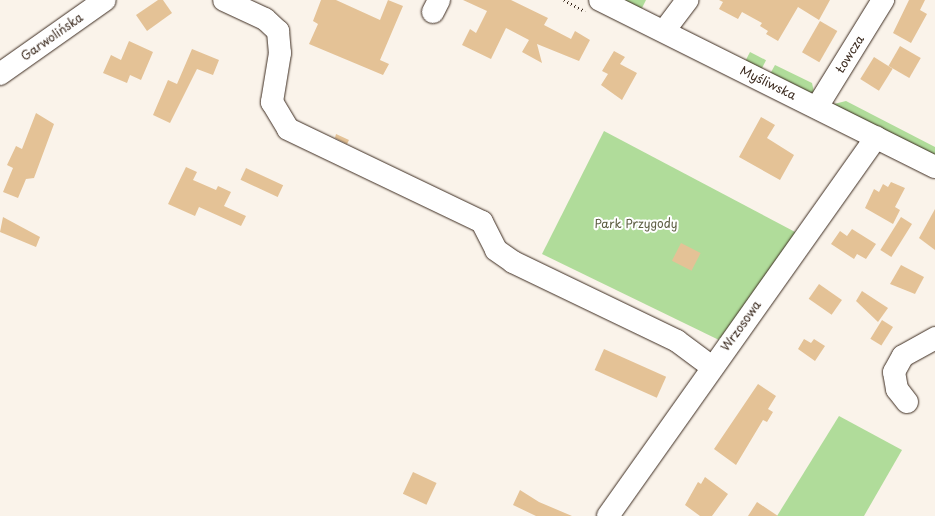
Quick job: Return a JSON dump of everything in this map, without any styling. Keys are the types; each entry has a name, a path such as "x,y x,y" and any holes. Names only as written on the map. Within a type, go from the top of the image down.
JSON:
{"street":[{"name":"Garwolińska","path":"0,74 105,0"},
{"path":"224,0 265,19 278,31 280,53 272,102 288,129 482,222 496,250 513,262 677,341 712,367"},
{"name":"Myśliwska","path":"600,0 935,167"},
{"path":"664,31 687,0"},
{"name":"Łowcza","path":"817,107 883,0"},
{"name":"Wrzosowa","path":"608,516 876,137"},
{"path":"907,402 897,389 894,372 903,356 935,338"}],"green space":[{"path":"626,0 646,0 641,10 625,3"},
{"path":"750,52 766,60 761,70 745,62"},
{"path":"775,65 812,83 814,92 808,94 770,74"},
{"path":"846,101 935,147 935,159 837,109 834,104"},
{"name":"Park Przygody","path":"604,131 797,233 719,340 542,254"},
{"path":"839,416 902,450 864,516 777,516"}],"building":[{"path":"158,0 163,0 172,13 147,31 136,15"},
{"path":"321,0 336,0 380,20 388,0 403,6 380,60 389,64 383,75 309,44 318,24 313,21"},
{"path":"463,0 511,0 548,18 544,25 571,39 575,31 590,40 579,61 537,44 542,63 522,52 529,40 506,28 491,59 462,45 470,29 476,33 487,11"},
{"path":"719,0 830,0 819,20 798,7 778,41 766,34 768,31 760,26 762,23 742,12 738,19 719,9 723,2"},
{"path":"909,0 925,0 920,10 927,14 911,43 893,33"},
{"path":"820,21 837,31 819,62 802,52"},
{"path":"129,41 153,52 141,80 130,75 127,83 103,73 111,55 121,60"},
{"path":"900,46 921,58 909,78 888,66"},
{"path":"192,49 219,60 213,75 197,69 170,123 153,115 168,80 177,84"},
{"path":"614,51 625,57 620,64 637,73 622,100 601,85 608,74 602,71"},
{"path":"874,57 893,69 879,91 860,79"},
{"path":"36,113 54,124 34,178 26,179 18,198 3,192 13,168 7,165 16,146 22,149"},
{"path":"761,117 775,125 767,138 794,155 780,180 739,157"},
{"path":"336,134 349,140 347,144 335,138"},
{"path":"186,167 197,172 193,180 216,190 218,186 231,192 224,206 246,216 241,226 199,207 195,216 168,204"},
{"path":"246,168 283,185 278,197 241,180"},
{"path":"891,182 905,188 895,207 900,210 893,224 865,208 874,189 879,192 883,184 888,187"},
{"path":"935,209 935,250 919,238"},
{"path":"3,217 40,237 36,247 0,232"},
{"path":"901,217 912,224 891,257 880,250"},
{"path":"852,229 876,244 866,259 857,254 854,259 831,244 840,231 847,236"},
{"path":"681,243 701,253 692,271 672,261"},
{"path":"901,265 924,277 915,294 890,284"},
{"path":"819,284 842,300 832,315 809,299"},
{"path":"862,291 888,308 878,322 856,301"},
{"path":"882,320 893,327 881,346 870,339"},
{"path":"804,339 811,343 814,339 825,346 815,361 798,349"},
{"path":"604,349 666,377 657,398 595,370"},
{"path":"758,384 776,396 768,409 773,412 767,422 763,420 736,465 714,449"},
{"path":"413,472 437,483 426,505 403,494"},
{"path":"705,477 728,494 712,516 700,516 685,505 698,482 701,484"},
{"path":"520,490 539,502 572,516 536,516 513,505"},
{"path":"757,502 778,516 748,516"}]}
